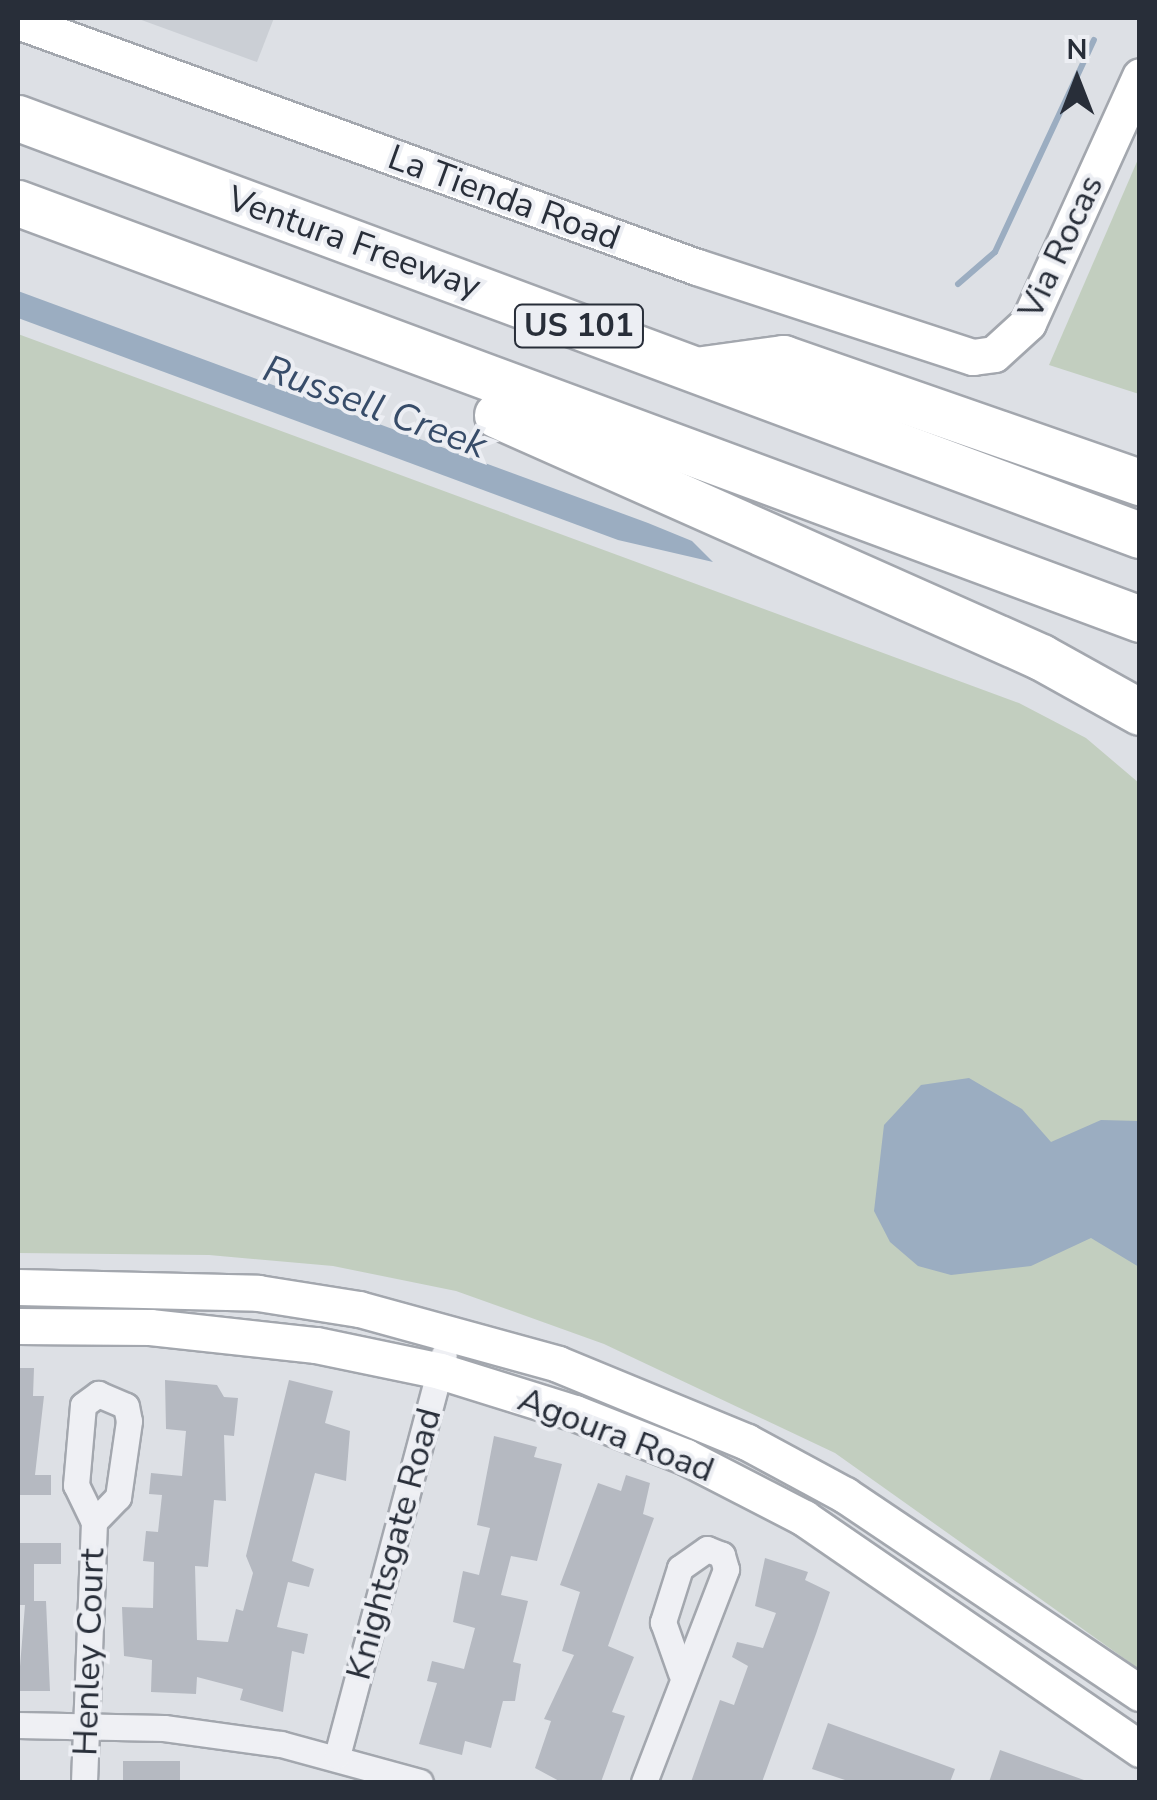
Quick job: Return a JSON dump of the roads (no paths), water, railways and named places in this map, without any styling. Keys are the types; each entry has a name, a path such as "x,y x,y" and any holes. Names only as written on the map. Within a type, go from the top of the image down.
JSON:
{"highway":[{"name":"Ventura Freeway","path":"18,118 1140,536"},
{"name":"US 101","path":"18,203 1140,619"},
{"path":"236,285 276,330 590,450 1051,662 1140,712"},
{"path":"695,370 782,358 1140,482"}],"main road":[{"name":"La Tienda Road","path":"18,21 950,354 994,354"},
{"name":"Via Rocas","path":"994,354 1028,323 1140,76"},
{"name":"Agoura Road","path":"18,1287 258,1294 450,1333 652,1399 747,1442 920,1540 1140,1693"},
{"name":"Agoura Road","path":"18,1326 238,1333 440,1371 686,1457 895,1575 1140,1749"},
{"path":"895,1575 920,1540"}],"street":[{"name":"Knightsgate Road","path":"337,1756 450,1333"},
{"name":"Henley Court","path":"84,1782 94,1522"},
{"path":"644,1782 681,1672"},
{"path":"18,1726 164,1728 337,1756 420,1782"}],"water":[{"path":"18,291 648,523 692,541 713,562 618,540 18,318"},
{"path":"969,1078 1022,1109 1051,1142 1101,1120 1139,1121 1139,1267 1091,1238 1031,1266 951,1275 918,1266 890,1242 874,1211 884,1125 921,1085"}],"waterway":[{"path":"958,284 995,252 1094,40"}],"water label":[{"name":"Russell Creek","path":"375,407"}]}
